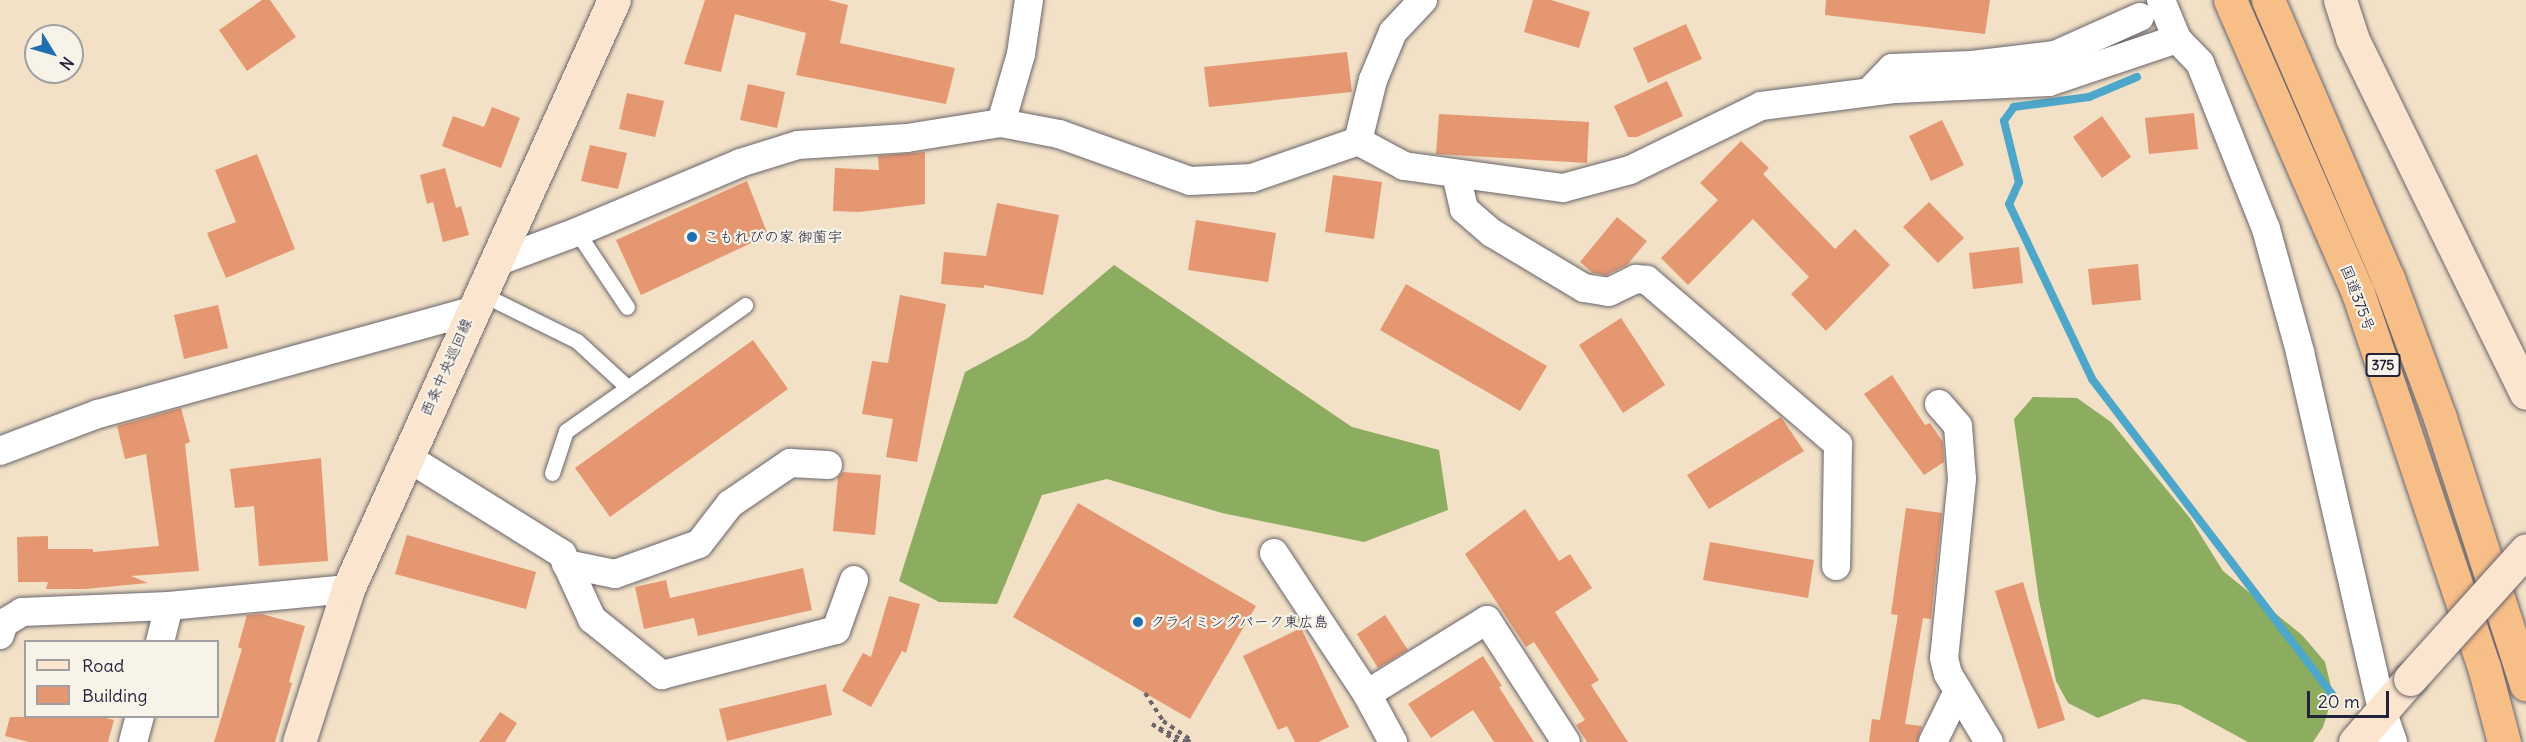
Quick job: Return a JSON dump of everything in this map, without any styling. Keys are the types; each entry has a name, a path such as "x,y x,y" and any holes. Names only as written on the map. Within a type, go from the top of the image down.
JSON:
{"highway":[{"name":"国道375号","path":"2230,0 2358,293 2484,667 2504,742"},
{"name":"375","path":"2268,0 2388,278 2440,418 2526,684"}],"street":[{"name":"西条中央巡回線","path":"299,742 348,589 475,302 614,0"},
{"path":"1001,123 1021,54 1029,0"},
{"path":"1358,141 1373,80 1393,32 1423,0"},
{"path":"2340,0 2352,38 2526,393"},
{"path":"1869,92 1892,68 1972,65 2055,55 2150,9 2200,63 2266,229 2300,352 2382,710 2393,742"},
{"path":"494,263 577,232 740,163 798,145 907,138 1001,123 1059,134 1190,181 1252,178 1358,141 1404,166 1563,188 1630,170 1761,106 1869,92 2049,82 2177,39"},
{"path":"1456,174 1464,209 1492,233 1584,288 1609,292 1636,279 1647,280 1838,444 1836,566"},
{"path":"0,456 0,451 98,414 475,302"},
{"path":"1939,404 1958,426 1962,479 1944,658 1958,691 1989,742"},
{"path":"407,456 562,554 591,619 662,675 836,630 854,580"},
{"path":"566,564 615,574 699,544 730,504 790,463 828,465"},
{"path":"2355,742 2526,550"},
{"path":"1274,553 1367,694 1393,742"},
{"path":"0,635 4,623 22,612 170,606 348,589"},
{"path":"161,640 170,606"},
{"path":"1367,694 1487,620 1566,742"},
{"path":"1933,742 1958,691"},
{"path":"133,742 140,718"}],"lane":[{"path":"577,232 627,307"},
{"path":"475,302 577,341 626,386"},
{"path":"552,473 566,431 626,386 745,305"}],"path":[{"path":"1145,693 1163,721 1190,739 1187,742 1152,724 1177,742"}],"green space":[{"path":"1114,265 1352,427 1439,450 1448,510 1364,542 1222,513 1107,479 1042,495 997,604 939,602 899,581 965,372 1028,338"},
{"path":"2033,397 2077,398 2111,422 2190,518 2223,571 2302,635 2325,662 2333,695 2323,727 2313,742 2248,742 2180,705 2143,699 2098,718 2068,703 2056,681 2039,600 2014,419"}],"building":[{"path":"262,0 270,0 296,37 247,71 219,30"},
{"path":"705,0 828,0 848,5 840,43 955,68 946,104 796,75 806,33 735,14 721,72 684,64"},
{"path":"1533,0 1551,0 1590,12 1579,48 1524,32"},
{"path":"1826,0 1990,0 1985,34 1825,15"},
{"path":"1686,24 1702,59 1648,83 1633,48"},
{"path":"1347,52 1352,92 1209,107 1204,67"},
{"path":"1667,81 1683,116 1637,137 1628,137 1614,106"},
{"path":"748,84 785,92 777,128 740,120"},
{"path":"627,93 664,101 655,137 619,129"},
{"path":"492,107 520,118 501,168 442,146 453,116 484,127"},
{"path":"2194,113 2198,149 2149,154 2145,118"},
{"path":"1439,114 1589,122 1587,163 1436,154"},
{"path":"2102,116 2131,157 2102,178 2073,137"},
{"path":"1942,120 1964,165 1931,181 1909,136"},
{"path":"1741,141 1769,168 1763,174 1835,249 1855,229 1890,265 1826,331 1791,294 1809,277 1753,219 1688,285 1661,258 1718,200 1700,183"},
{"path":"590,145 627,153 618,189 581,181"},
{"path":"925,152 925,204 859,212 833,211 835,168 879,170 878,156"},
{"path":"257,154 295,249 226,278 207,233 236,222 215,170"},
{"path":"445,168 456,208 461,206 469,235 443,242 433,202 427,204 420,175"},
{"path":"1333,175 1382,182 1374,239 1325,232"},
{"name":"こもれびの家 御薗宇","path":"747,181 768,235 641,295 616,240"},
{"path":"1929,202 1964,238 1938,263 1903,227"},
{"path":"997,203 1059,215 1043,295 984,285 984,288 941,284 944,252 986,256"},
{"path":"1617,217 1647,241 1627,265 1606,275 1593,273 1580,262"},
{"path":"1196,220 1276,233 1268,282 1188,270"},
{"path":"2019,247 2023,283 1973,289 1969,253"},
{"path":"2138,264 2141,300 2092,305 2088,269"},
{"path":"1406,284 1547,366 1520,411 1380,330"},
{"path":"900,295 946,304 917,462 886,457 893,419 862,414 872,361 888,363"},
{"path":"218,305 228,348 184,359 174,315"},
{"path":"1621,318 1665,385 1623,413 1579,345"},
{"path":"753,340 788,389 610,517 575,468"},
{"path":"1892,375 1925,425 1930,423 1943,442 1944,462 1924,475 1864,394"},
{"path":"181,408 190,442 185,444 199,571 131,576 148,583 85,589 46,589 48,582 18,582 17,537 48,536 48,549 93,549 93,552 159,546 146,454 125,459 117,426"},
{"path":"1781,417 1804,451 1709,509 1687,475"},
{"path":"321,458 328,561 259,566 254,506 235,508 230,469"},
{"path":"843,472 881,475 875,535 833,531 838,477"},
{"path":"1078,503 1256,606 1190,719 1013,617"},
{"path":"1906,508 1942,513 1931,619 1923,618 1905,724 1922,726 1917,742 1869,742 1872,719 1880,720 1898,615 1891,614"},
{"path":"1525,509 1559,561 1570,554 1592,588 1555,612 1599,680 1591,685 1628,742 1587,742 1576,725 1585,720 1534,642 1526,647 1465,554"},
{"path":"407,535 536,572 526,609 395,574"},
{"path":"1710,542 1814,560 1808,598 1703,580"},
{"path":"803,568 812,610 698,636 694,618 644,629 635,587 666,580 670,598"},
{"path":"2023,582 2065,720 2038,729 1995,591"},
{"path":"889,596 920,604 906,653 902,651 871,707 842,691 863,653 871,657"},
{"path":"262,614 305,626 289,682 292,683 275,742 214,742 242,649 238,647 247,615"},
{"path":"1385,615 1408,650 1378,668 1357,634"},
{"path":"1301,628 1349,727 1318,742 1295,742 1287,726 1278,730 1243,656"},
{"path":"1483,656 1502,686 1499,687 1534,742 1494,742 1473,710 1431,738 1408,704"},
{"path":"826,684 832,715 727,741 719,709"},
{"path":"500,712 517,723 505,742 479,742"},
{"path":"10,717 114,720 108,742 29,742 5,736"}],"waterway":[{"path":"2137,77 2089,97 2014,107 2004,121 2019,182 2009,204 2092,379 2333,695"}],"place":[{"name":"こもれびの家 御薗宇","path":"692,237"},
{"name":"クライミングパーク東広島","path":"1138,622"}]}
